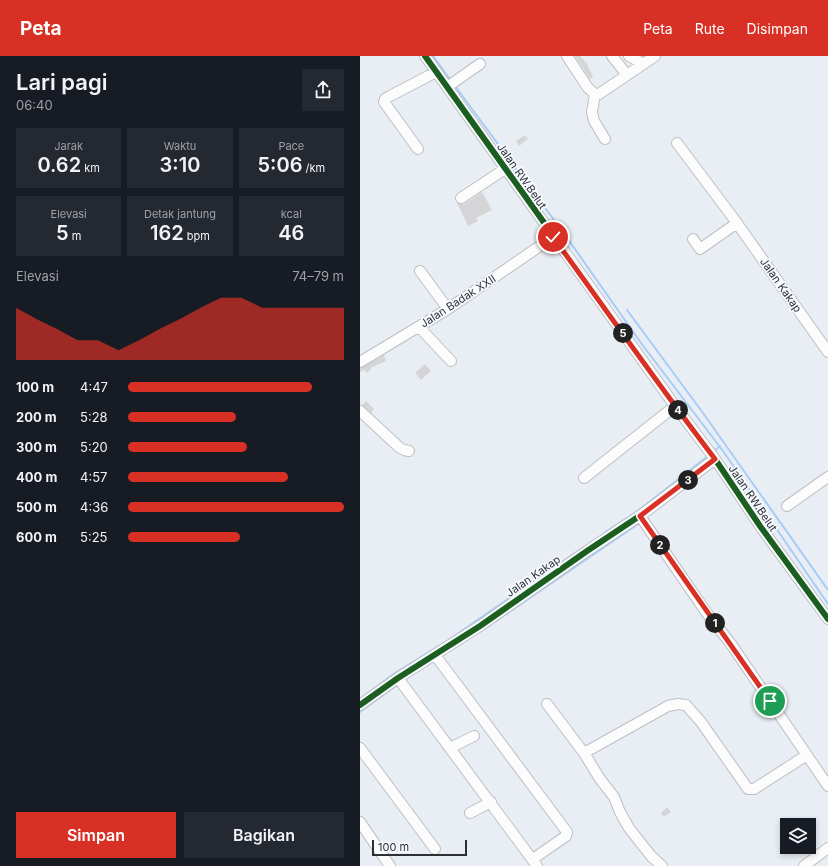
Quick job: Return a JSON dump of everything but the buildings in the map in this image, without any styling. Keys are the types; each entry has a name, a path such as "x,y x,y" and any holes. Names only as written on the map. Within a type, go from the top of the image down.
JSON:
{"street":[{"name":"Jalan RW.Belut","path":"425,56 553,237 715,459 760,526 828,619"},
{"path":"567,56 588,88 595,94 600,94 655,56"},
{"path":"612,56 627,75"},
{"path":"629,56 644,64"},
{"path":"447,87 480,64"},
{"path":"418,149 384,102 385,99 390,96 436,72"},
{"path":"595,94 592,112 594,121 605,139"},
{"name":"Jalan Kakap","path":"677,143 735,221 828,352"},
{"path":"460,198 505,169"},
{"path":"693,239 700,249 735,221"},
{"name":"Jalan Badak XXII","path":"360,362 448,309 553,237"},
{"path":"420,271 448,309"},
{"path":"419,327 451,361"},
{"path":"584,478 675,406"},
{"path":"360,411 400,448 409,451"},
{"name":"Jalan Kakap","path":"360,705 398,678 480,626 582,554 640,516 715,459"},
{"path":"787,506 828,477"},
{"path":"640,516 828,786"},
{"path":"398,678 535,863 566,836 567,832 435,655"},
{"path":"547,704 614,797 629,828 651,856 662,866"},
{"path":"584,754 668,706 678,704 686,705 701,722 748,789 754,789 807,755"},
{"path":"450,748 474,736"},
{"path":"360,748 435,849"},
{"path":"470,813 491,802"},
{"path":"360,822 390,866"},
{"path":"804,866 828,848"}],"waterway":[{"path":"433,56 451,81"},
{"path":"455,86 560,228"},
{"path":"563,232 641,343 723,451 828,604"},
{"path":"627,310 703,413 828,590"},
{"path":"713,452 720,446"},
{"path":"604,533 639,510 708,456"},
{"path":"657,509 715,465"},
{"path":"496,621 641,522"},
{"path":"360,699 395,673 447,641 581,549"},
{"path":"360,712 398,684"}],"cycle path":[{"path":"425,56 675,406 715,459 760,526 828,619"},
{"path":"360,705 398,678 480,626 644,513 715,459"}],"route":[{"path":"553,237 715,459 640,516 770,701"}]}
